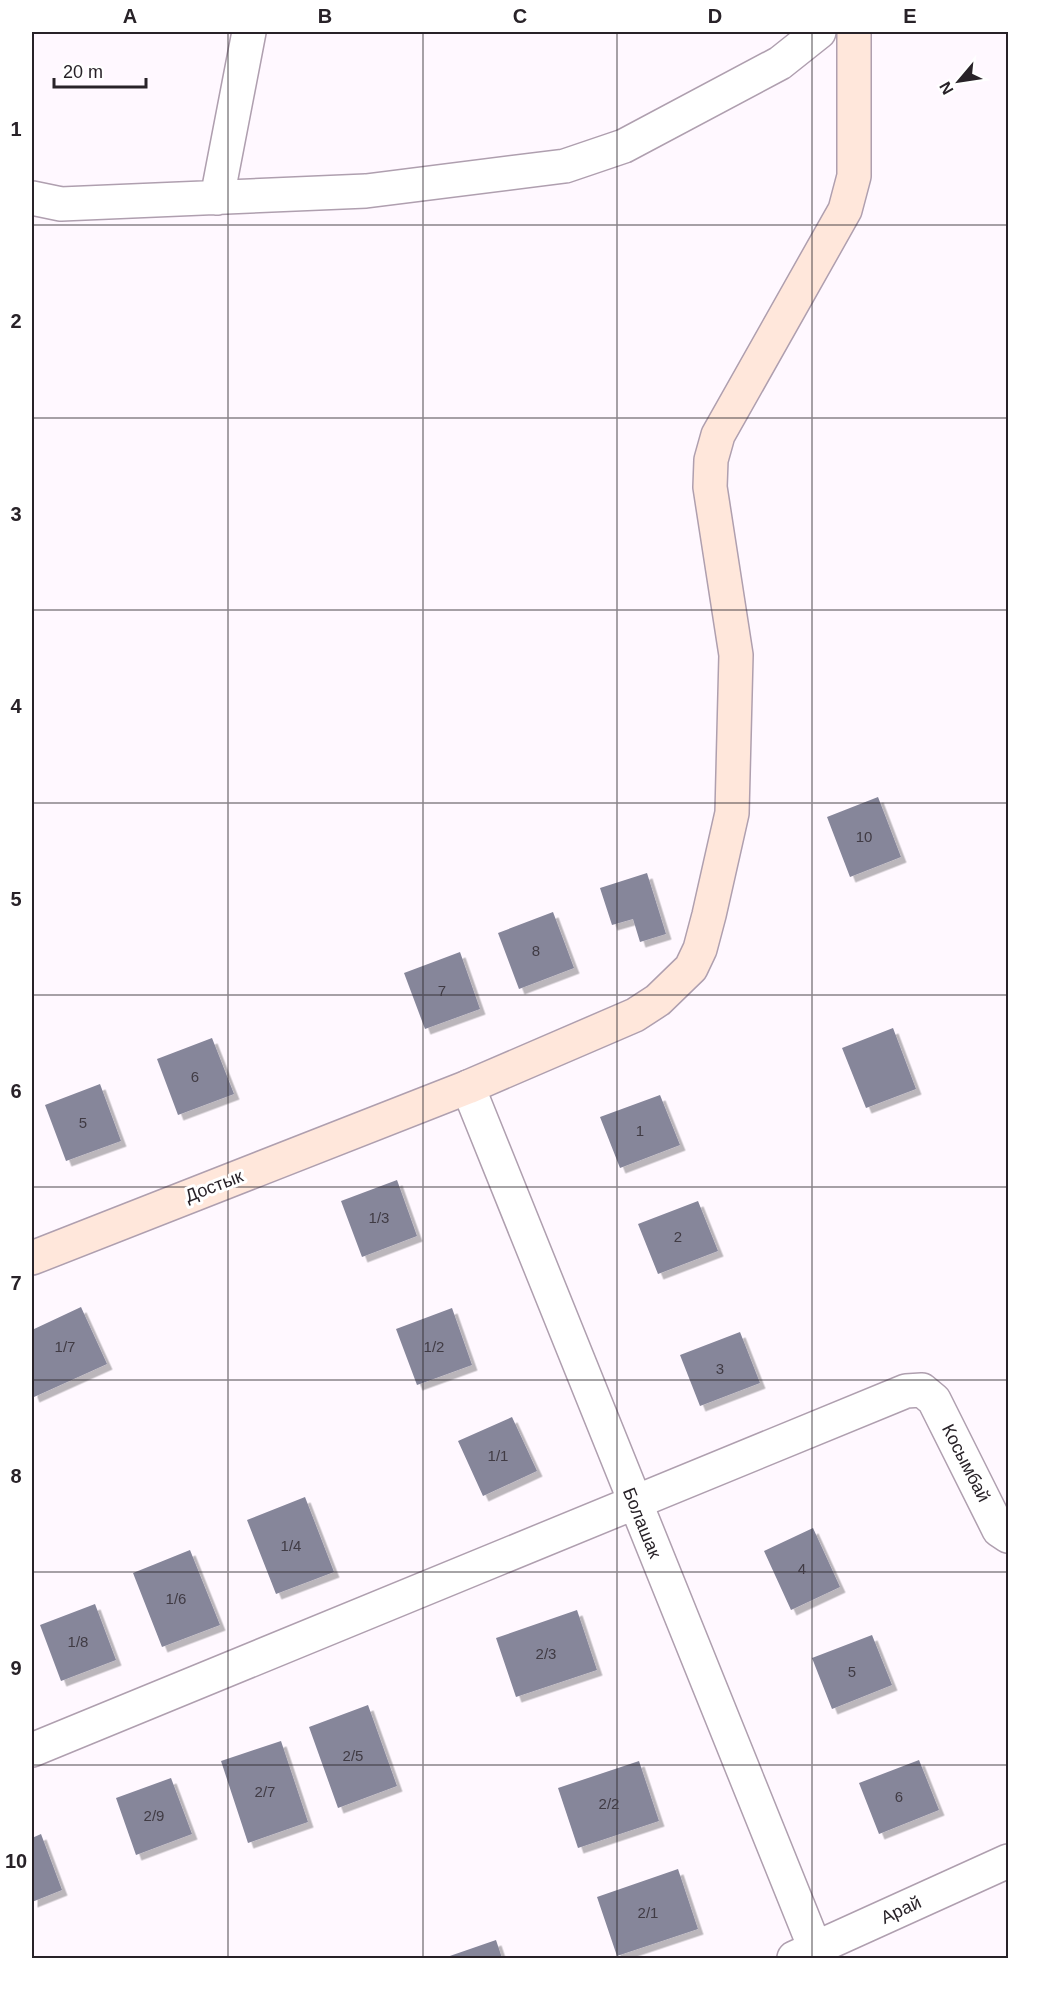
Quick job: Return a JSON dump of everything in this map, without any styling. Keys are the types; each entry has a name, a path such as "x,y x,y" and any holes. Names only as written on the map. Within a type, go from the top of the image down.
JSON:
{"street":[{"path":"217,198 249,32"},
{"path":"32,198 61,204 366,191 565,166 624,146 780,63 819,32"},
{"name":"Достык","path":"32,1258 468,1087 635,1015 658,1000 691,968 700,949 732,813 736,655 710,487 711,460 718,435 845,210 854,176 861,35"},
{"name":"Болашак","path":"468,1087 634,1502 809,1955"},
{"name":"Косымбай","path":"634,1502 906,1391 922,1390 934,1400 999,1530 1008,1536"},
{"path":"32,1750 634,1502"},
{"name":"Арай","path":"809,1955 1008,1861"}],"building":[{"path":"878,797 901,857 850,877 827,817"},
{"path":"647,873 666,934 640,942 633,919 612,925 600,888"},
{"path":"553,912 574,968 519,989 498,933"},
{"path":"460,952 480,1009 425,1029 404,973"},
{"path":"893,1028 916,1089 866,1108 842,1048"},
{"path":"212,1038 234,1094 178,1115 157,1059"},
{"path":"100,1084 121,1141 66,1161 45,1105"},
{"path":"660,1095 680,1145 620,1168 600,1117"},
{"path":"397,1180 417,1236 362,1257 341,1201"},
{"path":"698,1201 718,1251 658,1274 638,1224"},
{"path":"81,1307 107,1364 34,1397 32,1392 32,1330"},
{"path":"452,1308 472,1365 417,1385 396,1329"},
{"path":"740,1332 760,1383 700,1406 680,1355"},
{"path":"512,1417 537,1471 483,1496 458,1441"},
{"path":"305,1497 334,1572 276,1594 247,1520"},
{"path":"813,1528 840,1587 791,1610 764,1551"},
{"path":"190,1550 220,1625 162,1647 133,1573"},
{"path":"95,1604 116,1660 61,1681 40,1625"},
{"path":"577,1610 597,1670 516,1697 496,1638"},
{"path":"872,1635 892,1685 832,1709 812,1658"},
{"path":"368,1705 397,1786 338,1808 309,1727"},
{"path":"281,1741 308,1822 248,1843 221,1761"},
{"path":"919,1760 939,1810 879,1834 859,1783"},
{"path":"639,1761 659,1821 578,1848 558,1788"},
{"path":"171,1778 192,1834 136,1855 116,1798"},
{"path":"41,1834 62,1890 32,1902 32,1838"},
{"path":"678,1869 698,1929 617,1956 597,1897"},
{"path":"496,1940 502,1958 444,1958"}]}
